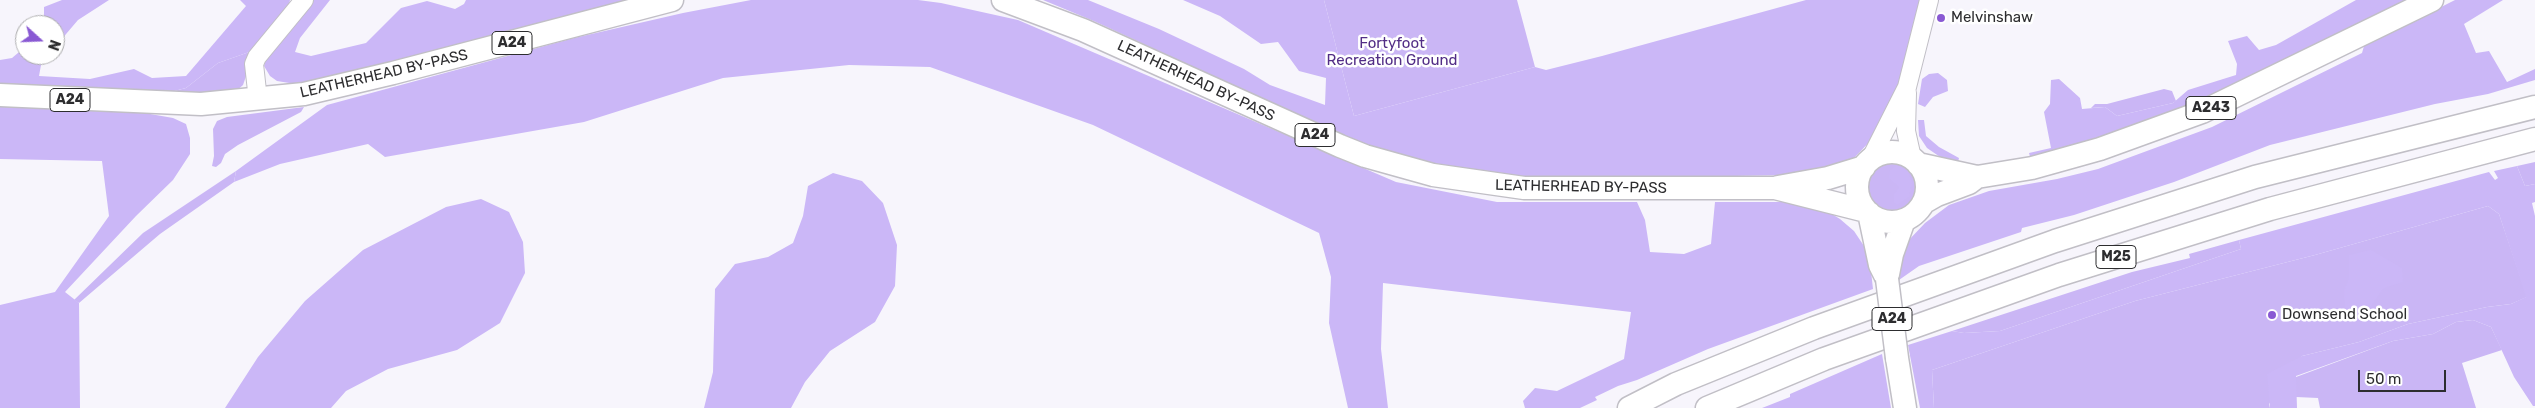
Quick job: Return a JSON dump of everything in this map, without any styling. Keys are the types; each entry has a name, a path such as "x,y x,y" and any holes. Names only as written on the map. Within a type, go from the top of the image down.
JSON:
{"highway":[{"name":"LEATHERHEAD BY-PASS","path":"0,95 149,104 201,104 258,100 351,84 672,0"},
{"name":"LEATHERHEAD BY-PASS","path":"1003,0 1083,30 1340,146 1365,156 1433,176 1524,188 1775,188 1868,212"},
{"name":"A243","path":"1915,161 1977,177 2032,168 2100,149 2165,128 2255,88 2432,0"},
{"name":"M25","path":"2499,114 2535,94"},
{"name":"M25","path":"1629,408 1676,384 1814,328 2054,241 2255,177 2499,114 2535,107"},
{"name":"M25","path":"1707,408 1824,359 2059,275 2280,206 2535,139"},
{"path":"1891,152 1915,161 1927,183 1923,203 1912,216 1904,220 1886,221 1868,212 1860,201 1857,190 1859,178 1867,163 1891,152"},
{"name":"LEATHERHEAD BY-PASS","path":"1775,188 1793,183 1828,178 1867,163"},
{"name":"A243","path":"1923,203 1937,195 1969,183 1977,177"},
{"name":"A24","path":"1868,212 1880,265 1887,279"},
{"name":"A24","path":"1904,220 1892,254 1887,279 1897,358 1906,408"}],"main road":[{"path":"258,100 254,64 256,57 304,0"},
{"path":"1915,161 1906,131 1907,87 1929,0"},
{"path":"1867,163 1907,87"}],"green space":[{"name":"Fortyfoot Recreation Ground","path":"1324,0 1517,0 1535,67 1354,116"},
{"path":"255,50 243,85 234,93 170,92 186,88 218,63"},
{"path":"2164,89 2172,91 2176,101 2117,116 2105,107 2091,108 2095,104 2107,104"},
{"path":"304,107 301,112 238,145 225,154 221,163 216,167 212,166 214,156 213,129 217,121 227,117"},
{"path":"1887,162 1897,162 1910,169 1917,182 1917,192 1910,205 1897,212 1887,212 1878,208 1871,201 1867,192 1867,182 1871,173 1878,166"},
{"path":"2535,162 2535,184 2525,186 2517,166"},
{"path":"236,171 234,182 160,234 79,303 74,300 143,233"},
{"name":"Downsend School","path":"2488,206 2499,214 2527,297 2511,304 2487,307 2408,324 2359,342 2302,356 2269,404 2270,408 1934,408 1932,370 2135,301 2315,255"},
{"path":"2239,240 2241,249 2000,331 1964,333 1952,331 2132,272 2190,258 2189,254"},
{"path":"2473,320 2491,327 2502,350 2462,363 2476,408 2320,408 2318,398 2296,397 2296,377 2393,341 2433,334 2456,322"}],"shaded area":[{"path":"62,0 109,0 78,20 65,35 65,15 44,15 44,7"},
{"path":"240,0 290,0 287,13 255,50 218,63 186,88 170,92 0,87 0,60 12,58 15,55 15,65 41,65 39,76 90,79 134,69 152,78 186,76 246,6"},
{"path":"310,0 330,0 300,38 295,52 311,56 366,43 401,8 427,1 455,9 464,4 466,0 650,0 308,86 277,81 270,76 264,66 269,49"},
{"path":"751,0 918,0 941,3 1018,20 1396,182 1497,202 1637,202 1645,220 1650,252 1684,254 1711,244 1715,202 1783,202 1827,211 1854,231 1864,246 1871,271 1873,289 1708,349 1637,380 1618,386 1595,397 1597,400 1580,408 1525,408 1523,401 1535,388 1557,391 1624,359 1631,312 1383,283 1381,349 1388,408 1348,408 1329,323 1331,277 1319,233 1093,125 930,67 849,65 723,78 584,122 385,157 368,144 280,164 234,182 236,171 327,105 574,38 683,13"},
{"path":"1043,0 1088,0 1159,29 1244,69 1270,85 1325,105 1326,78 1299,71 1278,42 1261,44 1220,16 1183,0 1324,0 1354,116 1535,67 1546,70 1602,56 1806,0 1924,0 1905,74 1878,133 1853,159 1830,170 1792,175 1567,179 1493,176 1421,162 1345,137 1096,22"},
{"path":"2356,0 2416,0 2186,114 2031,160 2029,153 2051,148 2044,112 2050,104 2051,80 2059,79 2080,98 2082,109 2105,107 2117,116 2173,103 2188,90 2236,75 2237,64 2228,41 2247,36 2259,50 2276,45"},
{"path":"2455,0 2503,0 2464,24 2476,53 2489,51 2507,82 2535,69 2535,80 2488,94 2435,104 2270,145 2174,182 2074,215 2022,228 2021,232 1919,266 1899,280 1901,258 1907,242 1925,223 1949,205 1989,191 2057,179 2098,169 2212,127 2362,53 2364,46"},
{"path":"1938,73 1947,80 1948,91 1933,97 1925,107 1918,104 1922,79 1929,74"},
{"path":"0,103 139,112 173,118 186,124 190,138 190,154 173,180 136,216 65,292 79,303 80,408 0,408 0,305 55,292 109,216 102,161 0,159"},
{"path":"1918,120 1924,120 1926,136 1939,147 1959,158 1958,162 1946,161 1927,148 1919,136"},
{"path":"1897,165 1908,171 1912,182 1909,197 1897,205 1894,202 1894,194 1899,187 1889,179 1890,170"},
{"path":"2517,166 2525,186 2535,184 2535,202 2532,203 2535,216 2535,406 2533,406 2514,377 2491,327 2473,320 2456,322 2433,334 2393,341 2296,376 2297,408 2270,408 2267,374 2302,356 2359,342 2408,324 2487,307 2511,304 2526,297 2499,214 2488,206 2315,255 2135,301 1932,370 1934,408 1920,408 1908,345 1952,331 1964,333 2000,331 2241,249 2239,240 2489,172 2495,180 2498,178 2494,171"},
{"path":"833,173 862,181 883,203 897,245 895,286 875,322 830,351 805,382 791,408 704,408 713,372 715,289 735,264 768,257 793,243 803,216 808,186"},
{"path":"481,199 509,212 523,242 525,273 500,323 457,350 388,369 346,391 331,408 225,408 258,357 305,301 363,250 446,207"},
{"path":"2371,250 2402,268 2403,282 2384,288 2367,312 2345,309 2344,291 2349,277 2349,255"},
{"path":"1882,354 1891,408 1762,408 1790,397 1790,394"}],"place":[{"name":"Melvinshaw","path":"1941,18"},
{"name":"Downsend School","path":"2272,315"}]}
